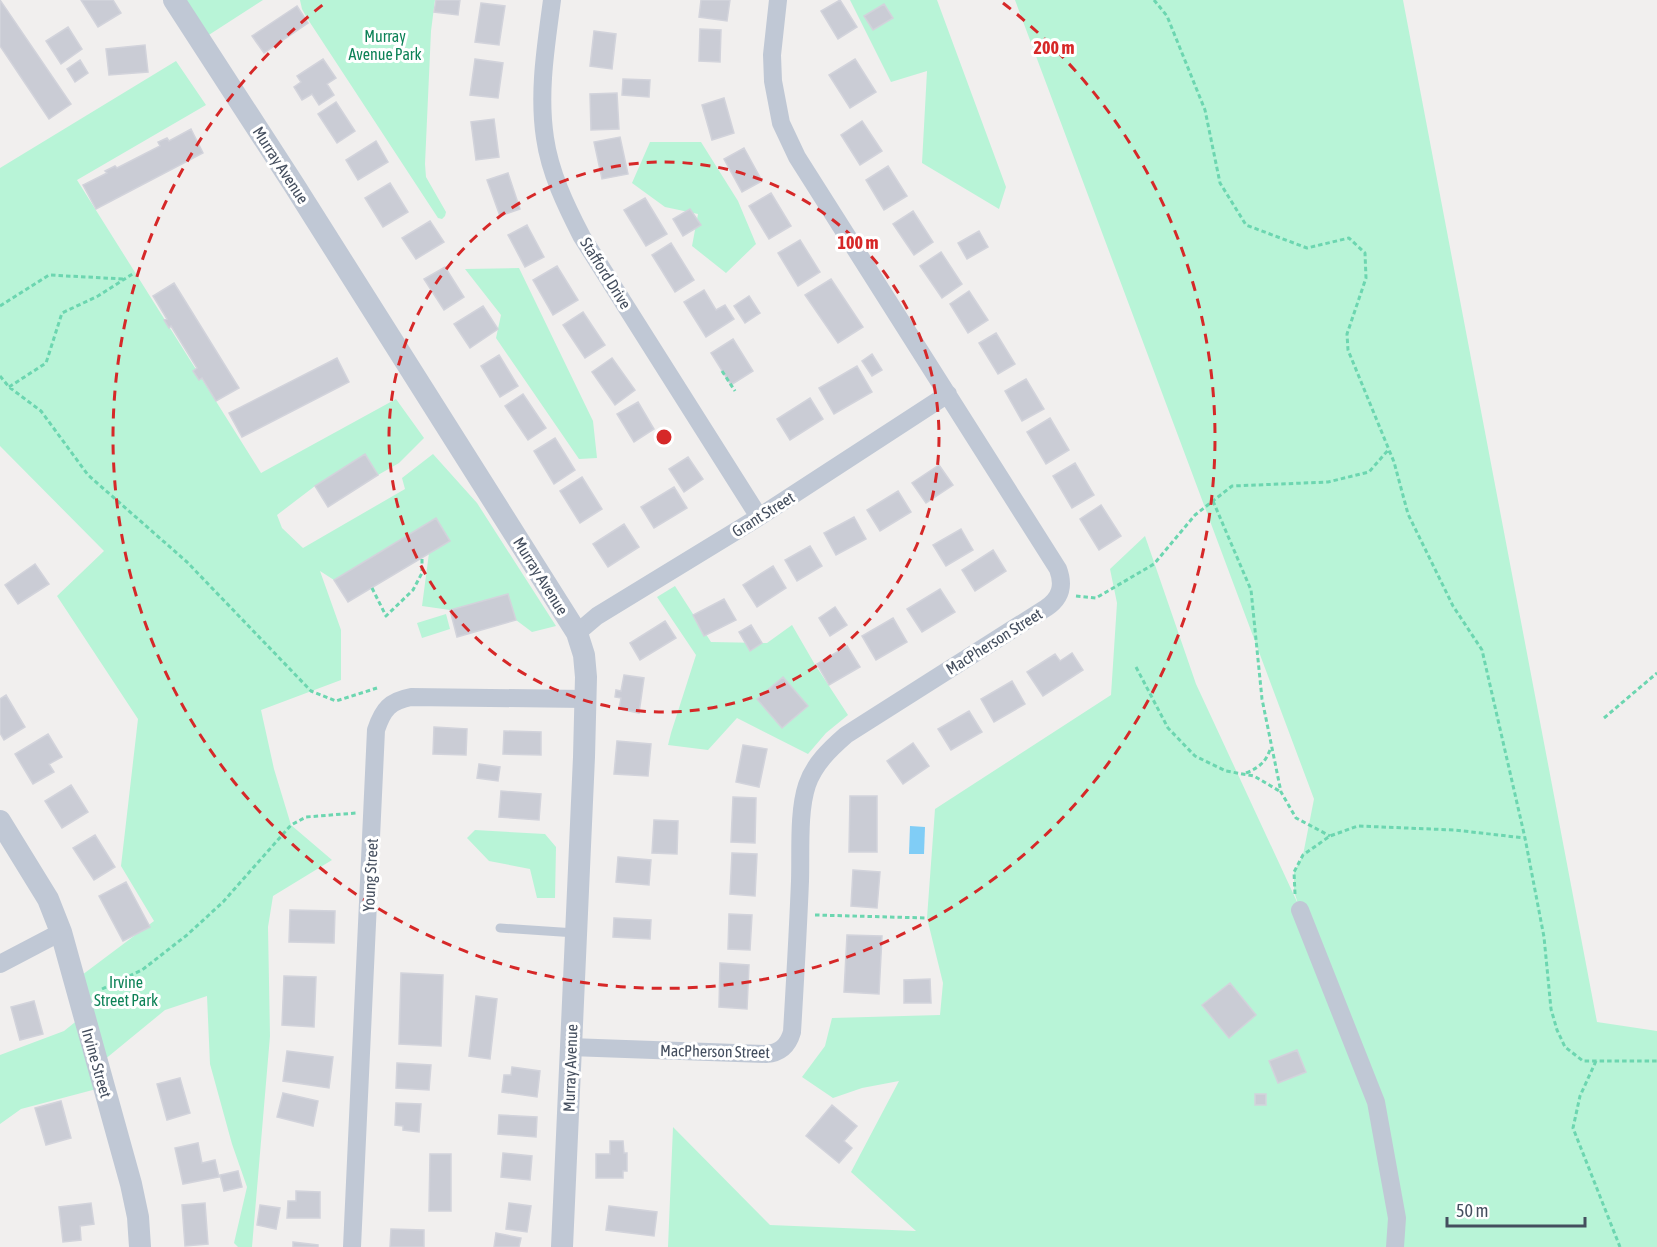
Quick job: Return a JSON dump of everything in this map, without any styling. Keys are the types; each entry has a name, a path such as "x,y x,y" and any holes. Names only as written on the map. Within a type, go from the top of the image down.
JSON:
{"street":[{"name":"Stafford Drive","path":"552,0 542,76 543,117 550,160 563,198 582,237 759,517"},
{"name":"MacPherson Street","path":"570,1047 773,1054 786,1046 792,1032 799,914 802,805 807,784 816,766 846,735 1054,603 1062,586 1058,569 797,157 781,123 773,81 772,55 778,0"},
{"name":"Murray Avenue","path":"180,2 577,633 584,655 586,677 562,1247"},
{"name":"Grant Street","path":"577,633 597,616 759,517 948,394"},
{"name":"Young Street","path":"352,1247 376,730 379,720 390,704 398,699 411,697 585,699"},
{"name":"Irvine Street","path":"0,821 48,899 61,932 131,1184 138,1217 140,1247"},
{"path":"1300,910 1376,1102 1397,1218 1395,1247"},
{"path":"0,964 61,932"}],"lane":[{"path":"500,928 576,933"}],"path":[{"path":"1154,0 1167,16 1205,110 1220,183 1246,225 1307,248 1349,238 1365,254 1366,278 1347,334 1348,350 1394,462 1408,514 1453,606 1482,650 1525,838 1544,937 1551,1009 1557,1030 1565,1047 1583,1061 1657,1061"},
{"path":"9,387 46,363 63,313 98,296 134,273"},
{"path":"0,306 49,275 125,279"},
{"path":"722,371 735,391"},
{"path":"0,376 9,387 41,411 88,475 187,562 311,692 336,701 377,688"},
{"path":"1059,595 1096,598 1155,564 1195,515 1232,486 1328,482 1369,472 1389,449"},
{"path":"1213,501 1251,590 1262,699 1281,792 1296,818 1330,836"},
{"path":"372,588 386,616 413,590 422,573 422,558"},
{"path":"1136,668 1168,728 1195,756 1226,771 1254,776 1281,792"},
{"path":"1604,718 1657,673"},
{"path":"1244,774 1259,768 1266,760 1271,745"},
{"path":"102,988 142,970 187,935 223,902 291,825 306,817 357,813"},
{"path":"1300,910 1294,891 1294,872 1303,855 1330,836 1358,826 1454,830 1525,838"},
{"path":"799,914 927,918"},
{"path":"1596,1061 1580,1096 1574,1128 1620,1247"}],"green space":[{"path":"174,0 263,0 201,40"},
{"name":"Murray Avenue Park","path":"300,0 435,0 431,31 425,164 426,177 446,212 442,219 438,218 307,18"},
{"path":"850,0 937,0 1006,187 999,209 922,163 927,71 891,82"},
{"path":"1015,0 1403,0 1597,1022 1657,1031 1657,1247 668,1247 673,1127 770,1225 916,1231 851,1172 899,1081 862,1088 833,1098 802,1077 825,1046 832,1018 940,1015 943,983 927,918 935,809 1111,695 1117,603 1110,569 1145,536 1196,684 1298,904 1294,891 1294,872 1303,855 1314,799"},
{"name":"Irvine Street Park","path":"176,61 206,105 77,180 261,473 396,399 424,438 399,463 378,475 365,455 315,486 277,515 282,528 303,548 405,489 402,478 433,454 477,503 556,626 532,632 516,620 508,594 450,610 422,606 429,553 450,541 436,518 334,580 320,571 341,630 341,680 261,710 274,769 291,825 332,860 273,896 268,927 270,1036 252,1247 238,1247 234,1243 247,1187 232,1144 210,1064 207,996 165,1010 98,1065 104,1087 21,1109 0,1124 0,1055 64,1031 84,1015 74,981 154,921 121,866 138,719 57,596 104,551 0,446 0,168"},
{"path":"650,142 701,142 738,201 756,244 726,273 692,246 698,214 665,207 632,183"},
{"path":"519,268 593,421 597,458 579,459 496,338 501,315 465,269"},
{"path":"675,586 711,642 767,643 792,625 848,715 826,733 808,754 737,718 708,750 668,745 696,655 657,597"},
{"path":"446,614 450,629 422,638 417,623"},
{"path":"475,830 545,834 556,847 555,898 537,898 530,869 489,861 467,838"}],"water":[{"path":"910,826 925,827 924,854 909,854"}],"building":[{"path":"0,0 71,104 49,119 0,46"},
{"path":"81,0 113,0 121,13 98,27"},
{"path":"436,0 460,0 458,15 434,12"},
{"path":"701,0 730,0 727,21 699,17"},
{"path":"840,0 857,27 838,39 821,11"},
{"path":"481,3 505,6 499,45 475,42"},
{"path":"884,4 893,18 873,30 864,16"},
{"path":"297,6 308,23 264,53 252,36"},
{"path":"68,27 82,49 61,64 46,41"},
{"path":"700,29 721,30 720,62 699,61"},
{"path":"594,31 616,34 612,69 590,66"},
{"path":"145,45 148,72 109,75 106,49"},
{"path":"323,59 336,78 327,84 334,95 319,105 312,94 302,100 294,87 301,82 297,76"},
{"path":"475,59 503,63 498,98 470,95"},
{"path":"855,59 876,92 850,108 829,75"},
{"path":"80,60 88,73 75,82 67,69"},
{"path":"623,79 650,80 649,97 622,95"},
{"path":"617,93 619,129 591,130 590,94"},
{"path":"724,98 734,133 712,140 702,105"},
{"path":"336,102 355,131 337,143 318,114"},
{"path":"494,119 499,157 476,160 471,122"},
{"path":"862,121 882,151 860,165 841,135"},
{"path":"191,129 203,153 96,209 83,185 107,173 105,171 115,166 117,168 160,146 158,142 167,138 169,141"},
{"path":"620,137 628,174 602,179 594,142"},
{"path":"376,141 388,162 358,180 346,160"},
{"path":"744,148 762,181 742,192 724,159"},
{"path":"888,166 907,196 884,210 866,180"},
{"path":"508,173 520,209 500,216 487,180"},
{"path":"390,183 408,212 383,227 365,198"},
{"path":"771,193 791,226 769,239 749,206"},
{"path":"645,198 667,234 646,246 624,210"},
{"path":"690,209 701,225 683,236 673,219"},
{"path":"913,211 933,242 914,255 893,224"},
{"path":"430,221 444,242 416,259 402,238"},
{"path":"527,225 544,257 525,267 508,235"},
{"path":"979,231 988,247 967,259 958,243"},
{"path":"800,240 820,272 798,286 778,253"},
{"path":"671,243 694,280 675,292 652,255"},
{"path":"941,252 962,284 942,298 920,266"},
{"path":"557,266 578,300 553,315 533,280"},
{"path":"445,267 464,297 444,310 424,279"},
{"path":"831,279 863,327 838,343 805,295"},
{"path":"174,283 239,388 216,401 202,378 199,380 193,371 197,368 171,326 169,328 164,320 167,319 153,296"},
{"path":"704,290 716,310 725,305 734,319 706,337 684,302"},
{"path":"969,291 988,320 968,333 950,304"},
{"path":"749,296 760,313 745,323 734,306"},
{"path":"483,306 498,329 470,348 454,324"},
{"path":"583,312 605,345 585,358 563,325"},
{"path":"996,333 1015,364 998,374 979,343"},
{"path":"733,339 753,371 731,385 711,353"},
{"path":"872,354 882,370 872,376 862,361"},
{"path":"499,355 518,386 500,397 481,366"},
{"path":"337,358 349,382 242,437 229,413"},
{"path":"612,358 635,390 615,405 592,372"},
{"path":"857,366 872,392 834,414 819,388"},
{"path":"1026,379 1044,409 1022,421 1005,391"},
{"path":"523,394 546,428 528,440 505,406"},
{"path":"810,398 823,419 790,440 777,419"},
{"path":"638,402 654,429 634,442 617,414"},
{"path":"1050,418 1069,450 1046,464 1027,432"},
{"path":"555,438 575,470 554,484 534,451"},
{"path":"365,454 378,475 328,507 315,486"},
{"path":"688,457 703,479 684,492 669,469"},
{"path":"1075,463 1094,495 1072,508 1053,476"},
{"path":"939,465 953,485 926,503 912,483"},
{"path":"582,477 602,509 580,523 560,491"},
{"path":"674,487 687,508 654,528 641,507"},
{"path":"898,491 911,512 880,531 867,510"},
{"path":"1101,505 1121,536 1099,550 1080,519"},
{"path":"854,517 866,539 836,555 824,533"},
{"path":"436,518 450,541 348,602 334,580"},
{"path":"624,524 639,547 608,567 593,544"},
{"path":"961,529 973,550 946,566 933,545"},
{"path":"810,546 822,566 797,581 785,560"},
{"path":"993,550 1006,571 975,591 962,570"},
{"path":"35,564 49,584 18,604 5,585"},
{"path":"773,566 786,588 757,607 743,585"},
{"path":"940,589 955,612 922,632 907,609"},
{"path":"508,594 516,620 457,637 450,610"},
{"path":"724,599 736,620 704,636 693,615"},
{"path":"835,607 847,625 830,636 819,618"},
{"path":"893,618 907,642 876,660 862,636"},
{"path":"665,621 676,638 640,660 630,643"},
{"path":"751,625 762,643 750,651 739,632"},
{"path":"847,646 860,667 829,685 817,664"},
{"path":"1072,653 1083,670 1043,696 1027,672 1055,654 1060,661"},
{"path":"624,675 644,678 639,713 619,709 621,698 615,697 616,690 621,691"},
{"path":"783,677 808,706 782,728 757,699"},
{"path":"1012,681 1025,704 994,722 981,699"},
{"path":"6,695 25,727 4,740 0,733 0,699"},
{"path":"969,711 982,732 951,750 938,729"},
{"path":"434,727 467,729 466,755 433,754"},
{"path":"504,731 541,732 541,755 503,754"},
{"path":"48,734 62,757 49,764 54,772 33,784 15,754"},
{"path":"617,741 651,744 648,776 614,774"},
{"path":"913,743 929,766 903,784 887,761"},
{"path":"743,745 767,749 759,787 736,782"},
{"path":"479,764 500,767 498,781 477,778"},
{"path":"71,785 88,812 62,828 45,801"},
{"path":"501,791 541,794 539,820 499,817"},
{"path":"850,796 877,796 877,852 849,852"},
{"path":"733,797 756,798 755,843 731,842"},
{"path":"654,820 678,821 677,854 652,853"},
{"path":"95,835 115,867 94,880 73,848"},
{"path":"732,853 757,854 755,896 730,894"},
{"path":"618,857 651,860 649,885 616,882"},
{"path":"853,870 880,872 877,908 851,906"},
{"path":"126,882 150,927 123,941 99,896"},
{"path":"290,910 335,911 334,943 289,942"},
{"path":"729,914 752,915 750,950 728,949"},
{"path":"614,918 651,920 650,939 613,937"},
{"path":"847,935 882,936 879,994 844,992"},
{"path":"720,963 749,965 747,1009 719,1007"},
{"path":"401,973 443,975 441,1046 399,1044"},
{"path":"284,976 316,977 314,1027 282,1025"},
{"path":"930,979 931,1003 904,1003 904,980"},
{"path":"1230,983 1256,1015 1229,1038 1202,1005"},
{"path":"476,996 497,999 490,1059 469,1056"},
{"path":"34,1001 43,1034 20,1040 11,1007"},
{"path":"1297,1050 1306,1072 1278,1083 1269,1061"},
{"path":"287,1051 333,1057 329,1088 283,1081"},
{"path":"397,1063 431,1065 429,1090 396,1088"},
{"path":"512,1067 540,1071 537,1097 502,1092 504,1075 511,1075"},
{"path":"180,1078 190,1113 167,1120 157,1084"},
{"path":"283,1093 318,1101 313,1126 277,1117"},
{"path":"1255,1094 1266,1094 1266,1105 1255,1105"},
{"path":"61,1101 71,1138 46,1145 35,1108"},
{"path":"396,1103 421,1104 419,1132 403,1130 403,1126 395,1125"},
{"path":"832,1105 857,1126 844,1141 852,1148 839,1163 806,1136"},
{"path":"499,1115 537,1117 536,1137 498,1134"},
{"path":"610,1141 623,1141 624,1153 627,1153 627,1171 623,1171 623,1178 596,1178 596,1154 610,1154"},
{"path":"198,1143 202,1163 215,1160 219,1177 183,1184 175,1148"},
{"path":"503,1153 532,1156 530,1180 501,1177"},
{"path":"430,1154 451,1154 451,1211 429,1211"},
{"path":"238,1171 242,1187 224,1191 220,1175"},
{"path":"296,1191 320,1192 320,1218 287,1218 288,1201 296,1201"},
{"path":"91,1203 94,1224 80,1226 81,1240 63,1242 59,1207"},
{"path":"205,1203 208,1244 185,1246 182,1205"},
{"path":"509,1203 531,1206 527,1232 506,1229"},
{"path":"260,1205 280,1208 276,1229 257,1225"},
{"path":"609,1206 657,1212 654,1236 606,1230"},
{"path":"391,1229 424,1230 424,1247 390,1247"},
{"path":"496,1233 521,1238 519,1247 494,1247"},
{"path":"293,1242 318,1245 318,1247 293,1247"}]}
